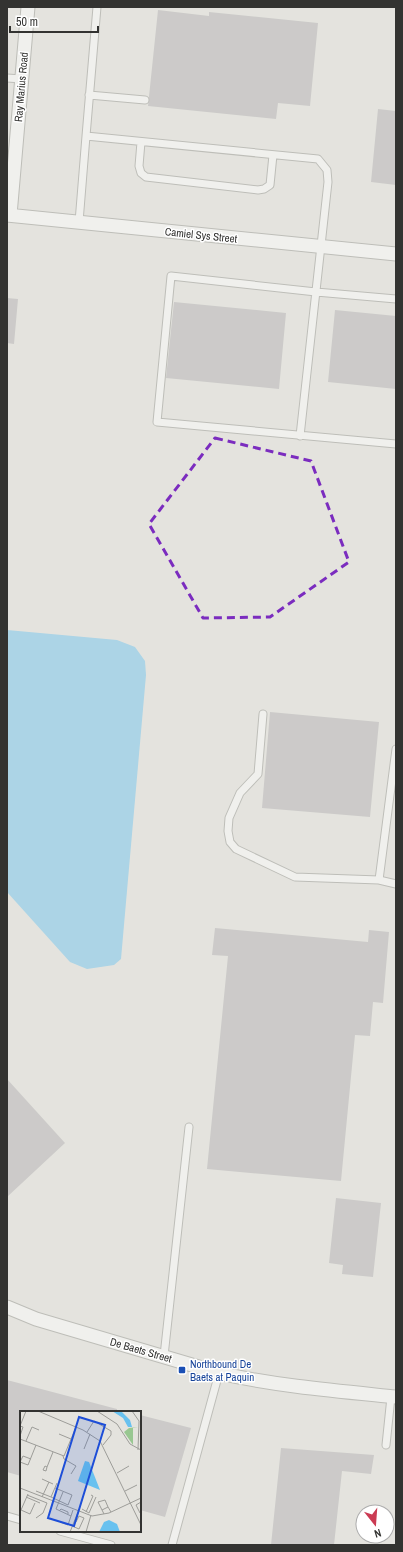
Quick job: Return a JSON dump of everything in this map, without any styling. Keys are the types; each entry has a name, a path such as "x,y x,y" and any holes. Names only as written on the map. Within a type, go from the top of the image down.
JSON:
{"street":[{"name":"Ray Marius Road","path":"8,215 28,7"},
{"name":"Camiel Sys Street","path":"8,215 396,254"},
{"name":"De Baets Street","path":"7,1307 36,1319 219,1373 291,1386 394,1397"}],"lane":[{"path":"79,222 97,7"},
{"path":"7,78 22,79"},
{"path":"89,95 145,100"},
{"path":"86,136 318,159 327,170 328,182 322,247 300,436"},
{"path":"141,142 139,166 141,174 146,177 258,190 264,189 270,185 273,155"},
{"path":"396,299 171,276 156,422 396,444"},
{"path":"263,714 258,774 240,793 234,803 228,818 230,842 236,849 295,876 379,880 396,884"},
{"path":"379,880 396,749"},
{"path":"164,1356 189,1127"},
{"path":"172,1545 219,1373"},
{"path":"386,1445 394,1397"},
{"path":"7,1516 20,1520"},
{"path":"64,1532 111,1545"}],"highlighted area":[{"path":"215,438 311,461 349,562 270,617 203,618 149,524"}],"water":[{"path":"7,630 117,640 135,647 145,661 146,675 121,959 114,965 87,969 70,962 7,892"}],"building":[{"path":"158,10 209,16 209,12 318,23 310,106 278,103 276,119 148,106"},
{"path":"378,109 396,111 396,185 371,182"},
{"path":"7,298 18,299 14,344 7,343"},
{"path":"174,302 286,313 279,389 166,378"},
{"path":"335,310 396,316 396,389 328,382"},
{"path":"270,712 379,722 370,817 262,808"},
{"path":"215,928 368,942 369,930 389,932 383,1003 373,1002 370,1036 355,1035 341,1181 207,1169 228,956 212,955"},
{"path":"7,1079 65,1143 7,1197"},
{"path":"336,1198 381,1203 373,1277 342,1274 343,1265 329,1263"},
{"path":"7,1380 117,1409 117,1411 20,1411 20,1476 7,1472"},
{"path":"141,1415 191,1428 165,1517 141,1510"},
{"path":"281,1448 374,1455 371,1474 342,1471 334,1545 271,1545"}],"place":[{"name":"Northbound De Baets at Paquin","path":"182,1370"}]}
